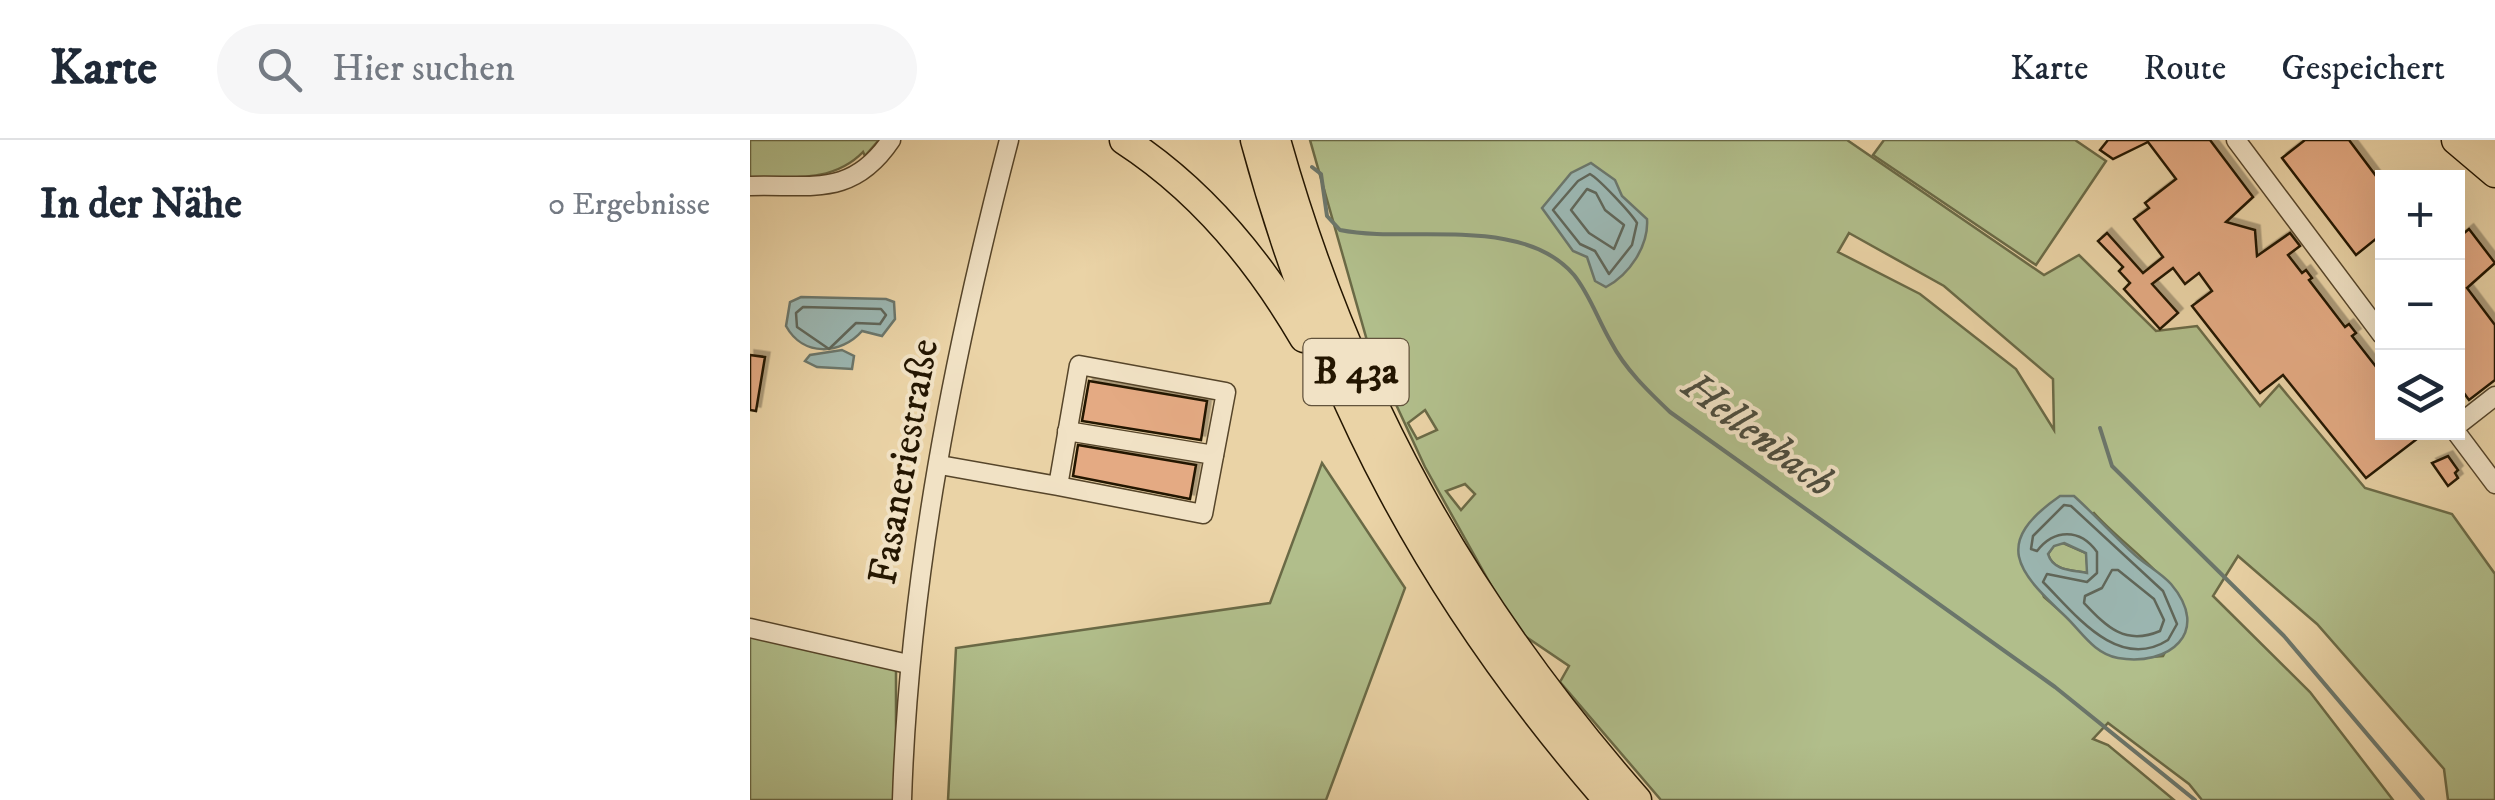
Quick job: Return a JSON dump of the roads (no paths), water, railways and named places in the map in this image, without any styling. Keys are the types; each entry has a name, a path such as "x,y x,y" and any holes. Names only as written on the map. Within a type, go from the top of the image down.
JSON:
{"highway":[{"path":"1124,140 1185,184 1225,223 1294,320 1368,447"},
{"name":"B 43a","path":"1255,140 1302,298 1368,447 1435,570 1484,645 1608,800"},
{"name":"B 43a","path":"1276,140 1329,308 1425,509 1528,667 1637,800"},
{"path":"1285,172 1286,140"},
{"path":"2456,140 2495,173"}],"street":[{"path":"750,186 852,180 871,166 891,140"},
{"name":"Fasaneriestraße","path":"902,800 908,664 969,304 1008,140"},
{"path":"2236,140 2375,326"},
{"path":"940,466 1203,514 1226,392 1079,365 1058,486"},
{"path":"2465,420 2495,396"},
{"path":"1068,430 1214,455"},
{"path":"2462,440 2495,484"},
{"path":"750,628 908,664"}],"water":[{"path":"1591,163 1615,180 1622,196 1647,219 1645,239 1636,259 1606,287 1595,281 1587,257 1573,251 1542,208 1571,173"},
{"path":"801,297 886,299 894,302 895,319 882,336 862,331 844,345 812,348 793,336 786,326 790,302"},
{"path":"842,350 854,356 852,369 817,367 805,361 810,355"},
{"path":"2060,496 2074,496 2167,580 2183,601 2187,617 2186,631 2179,642 2154,657 2137,659 2109,656 2088,641 2024,571 2019,543 2025,528","holes":["2064,543 2086,553 2087,573 2059,567 2048,554 2054,546"]}],"waterway":[{"name":"Hellenbach","path":"1312,167 1321,174 1327,216 1340,230 1495,238 1525,244 1552,256 1580,283 1623,361 1670,412 2055,687 2195,800"},
{"path":"2100,428 2112,466 2284,636 2423,800"}]}
